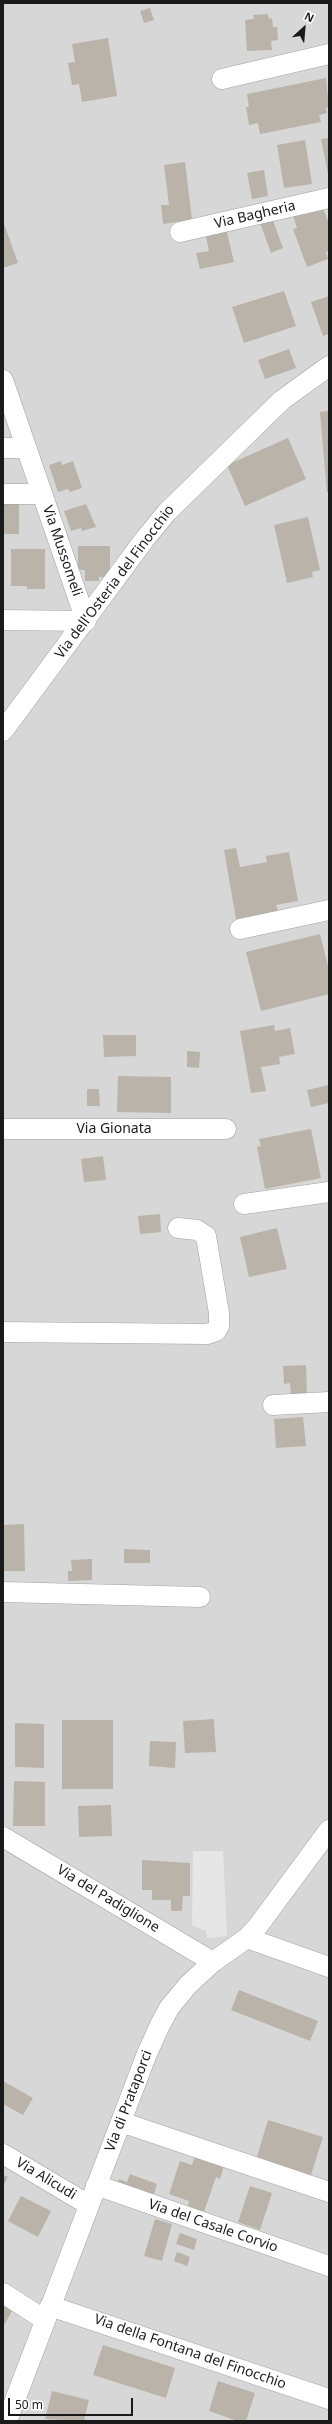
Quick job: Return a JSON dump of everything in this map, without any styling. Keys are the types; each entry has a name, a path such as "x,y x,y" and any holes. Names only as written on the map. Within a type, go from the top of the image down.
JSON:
{"street":[{"path":"222,79 329,54"},
{"name":"Via Bagheria","path":"180,232 329,198"},
{"name":"Via dell'Osteria del Finocchio","path":"3,731 86,621 144,540 175,503 282,400 329,366"},
{"name":"Via Mussomeli","path":"3,380 86,621"},
{"path":"3,448 26,448"},
{"name":"Via Mussomeli","path":"3,494 42,494"},
{"path":"3,620 86,621"},
{"path":"240,929 329,910"},
{"name":"Via Gionata","path":"3,1130 226,1129"},
{"path":"244,1204 329,1192"},
{"path":"3,1332 207,1334 216,1331 219,1326 219,1313 206,1236 197,1230 178,1228"},
{"path":"273,1405 329,1402"},
{"path":"3,1592 200,1596"},
{"name":"Via di Prataporci","path":"9,2420 149,2047 169,2008 188,1985 213,1962 247,1938 320,1854 329,1830"},
{"name":"Via del Padiglione","path":"3,1837 213,1962"},
{"path":"247,1938 329,1967"},
{"path":"121,2122 329,2192"},
{"name":"Via Alicudi","path":"3,2154 89,2205"},
{"name":"Via del Casale Corvio","path":"96,2185 329,2266"},
{"name":"Via della Fontana del Finocchio","path":"3,2293 48,2313 329,2399"}],"shaded area":[{"path":"3,3 329,3 329,2421 3,2421 3,731 125,582 117,559 3,715"},
{"path":"193,1851 223,1851 227,1936 207,1938 206,1931 192,1925"}],"building":[{"path":"150,8 154,20 144,23 140,11"},
{"path":"268,14 269,19 272,18 273,27 277,27 278,40 271,41 272,50 247,51 245,20 254,19 253,15"},
{"path":"108,38 117,96 82,102 79,84 72,85 68,63 75,62 72,44"},
{"path":"326,78 329,107 326,108 327,113 319,115 321,122 260,134 258,123 249,125 246,107 249,107 247,94"},
{"path":"329,138 329,174 328,174 321,139"},
{"path":"305,140 312,184 284,188 277,145"},
{"path":"185,162 192,220 163,224 161,205 169,205 164,165"},
{"path":"264,170 268,196 252,199 247,173"},
{"path":"322,205 329,224 329,251 326,252 328,259 307,267 293,229 297,228 293,215"},
{"path":"272,218 283,248 271,253 260,223"},
{"path":"3,221 18,263 3,268"},
{"path":"226,228 234,262 200,269 196,253 209,251 205,232"},
{"path":"284,291 296,326 244,343 232,307"},
{"path":"329,296 329,334 323,336 311,302"},
{"path":"289,349 296,368 265,379 258,360"},
{"path":"329,411 329,492 327,492 320,412"},
{"path":"288,438 306,479 245,506 227,465"},
{"path":"61,461 62,465 73,461 82,488 70,492 68,489 58,492 49,465"},
{"path":"3,504 19,504 19,534 3,534"},
{"path":"86,504 96,527 82,531 81,528 71,531 64,511"},
{"path":"308,517 320,570 312,572 313,577 287,583 274,525"},
{"path":"78,546 110,546 110,577 99,577 99,581 85,581 85,570 78,570"},
{"path":"11,549 45,549 45,589 27,589 27,586 11,586"},
{"path":"236,848 240,867 267,862 266,856 289,852 298,901 276,905 278,911 236,919 224,850"},
{"path":"320,934 329,970 329,994 261,1011 246,952"},
{"path":"274,1025 275,1031 290,1028 295,1054 279,1057 280,1064 261,1067 266,1091 251,1093 240,1031"},
{"path":"103,1035 136,1035 136,1056 104,1057"},
{"path":"187,1051 200,1052 199,1068 187,1067"},
{"path":"118,1076 171,1077 171,1113 117,1112"},
{"path":"329,1085 329,1103 311,1107 307,1090"},
{"path":"87,1089 99,1089 100,1106 87,1106"},
{"path":"311,1129 321,1178 265,1189 257,1147 261,1146 259,1139"},
{"path":"103,1156 106,1180 84,1182 81,1159"},
{"path":"160,1214 161,1232 140,1234 138,1216"},
{"path":"277,1228 287,1269 249,1277 240,1237"},
{"path":"306,1365 307,1394 291,1394 290,1383 284,1384 283,1366"},
{"path":"303,1417 306,1446 276,1448 274,1419"},
{"path":"24,1524 25,1571 3,1571 3,1525"},
{"path":"124,1549 150,1550 150,1563 124,1563"},
{"path":"92,1559 92,1580 68,1581 68,1571 72,1571 71,1560"},
{"path":"214,1719 216,1752 185,1753 183,1721"},
{"path":"62,1720 113,1720 113,1789 62,1789"},
{"path":"15,1723 44,1724 44,1768 15,1767"},
{"path":"150,1741 176,1742 175,1768 149,1766"},
{"path":"14,1781 45,1782 45,1826 13,1826"},
{"path":"111,1805 112,1836 79,1837 78,1806"},
{"path":"142,1860 190,1863 190,1896 183,1896 182,1911 171,1911 171,1900 152,1900 152,1890 142,1890"},
{"path":"239,1990 318,2021 310,2041 231,2010"},
{"path":"3,2081 33,2098 23,2115 3,2104"},
{"path":"268,2120 323,2137 310,2178 256,2160"},
{"path":"195,2156 224,2166 220,2179 216,2177 204,2212 188,2206 189,2201 169,2194 180,2161 192,2165"},
{"path":"130,2174 157,2184 153,2197 117,2185 119,2179 127,2182"},
{"path":"3,2175 8,2177 3,2186"},
{"path":"250,2186 272,2193 260,2230 238,2222"},
{"path":"21,2196 51,2211 38,2237 8,2221"},
{"path":"155,2219 172,2224 162,2261 144,2256"},
{"path":"180,2233 197,2239 194,2250 176,2244"},
{"path":"177,2252 190,2257 187,2266 174,2261"},
{"path":"3,2304 13,2309 3,2327"},
{"path":"103,2345 175,2368 166,2398 93,2375"},
{"path":"218,2381 255,2393 246,2421 238,2421 209,2411"},
{"path":"52,2391 89,2400 84,2421 45,2419"}]}
